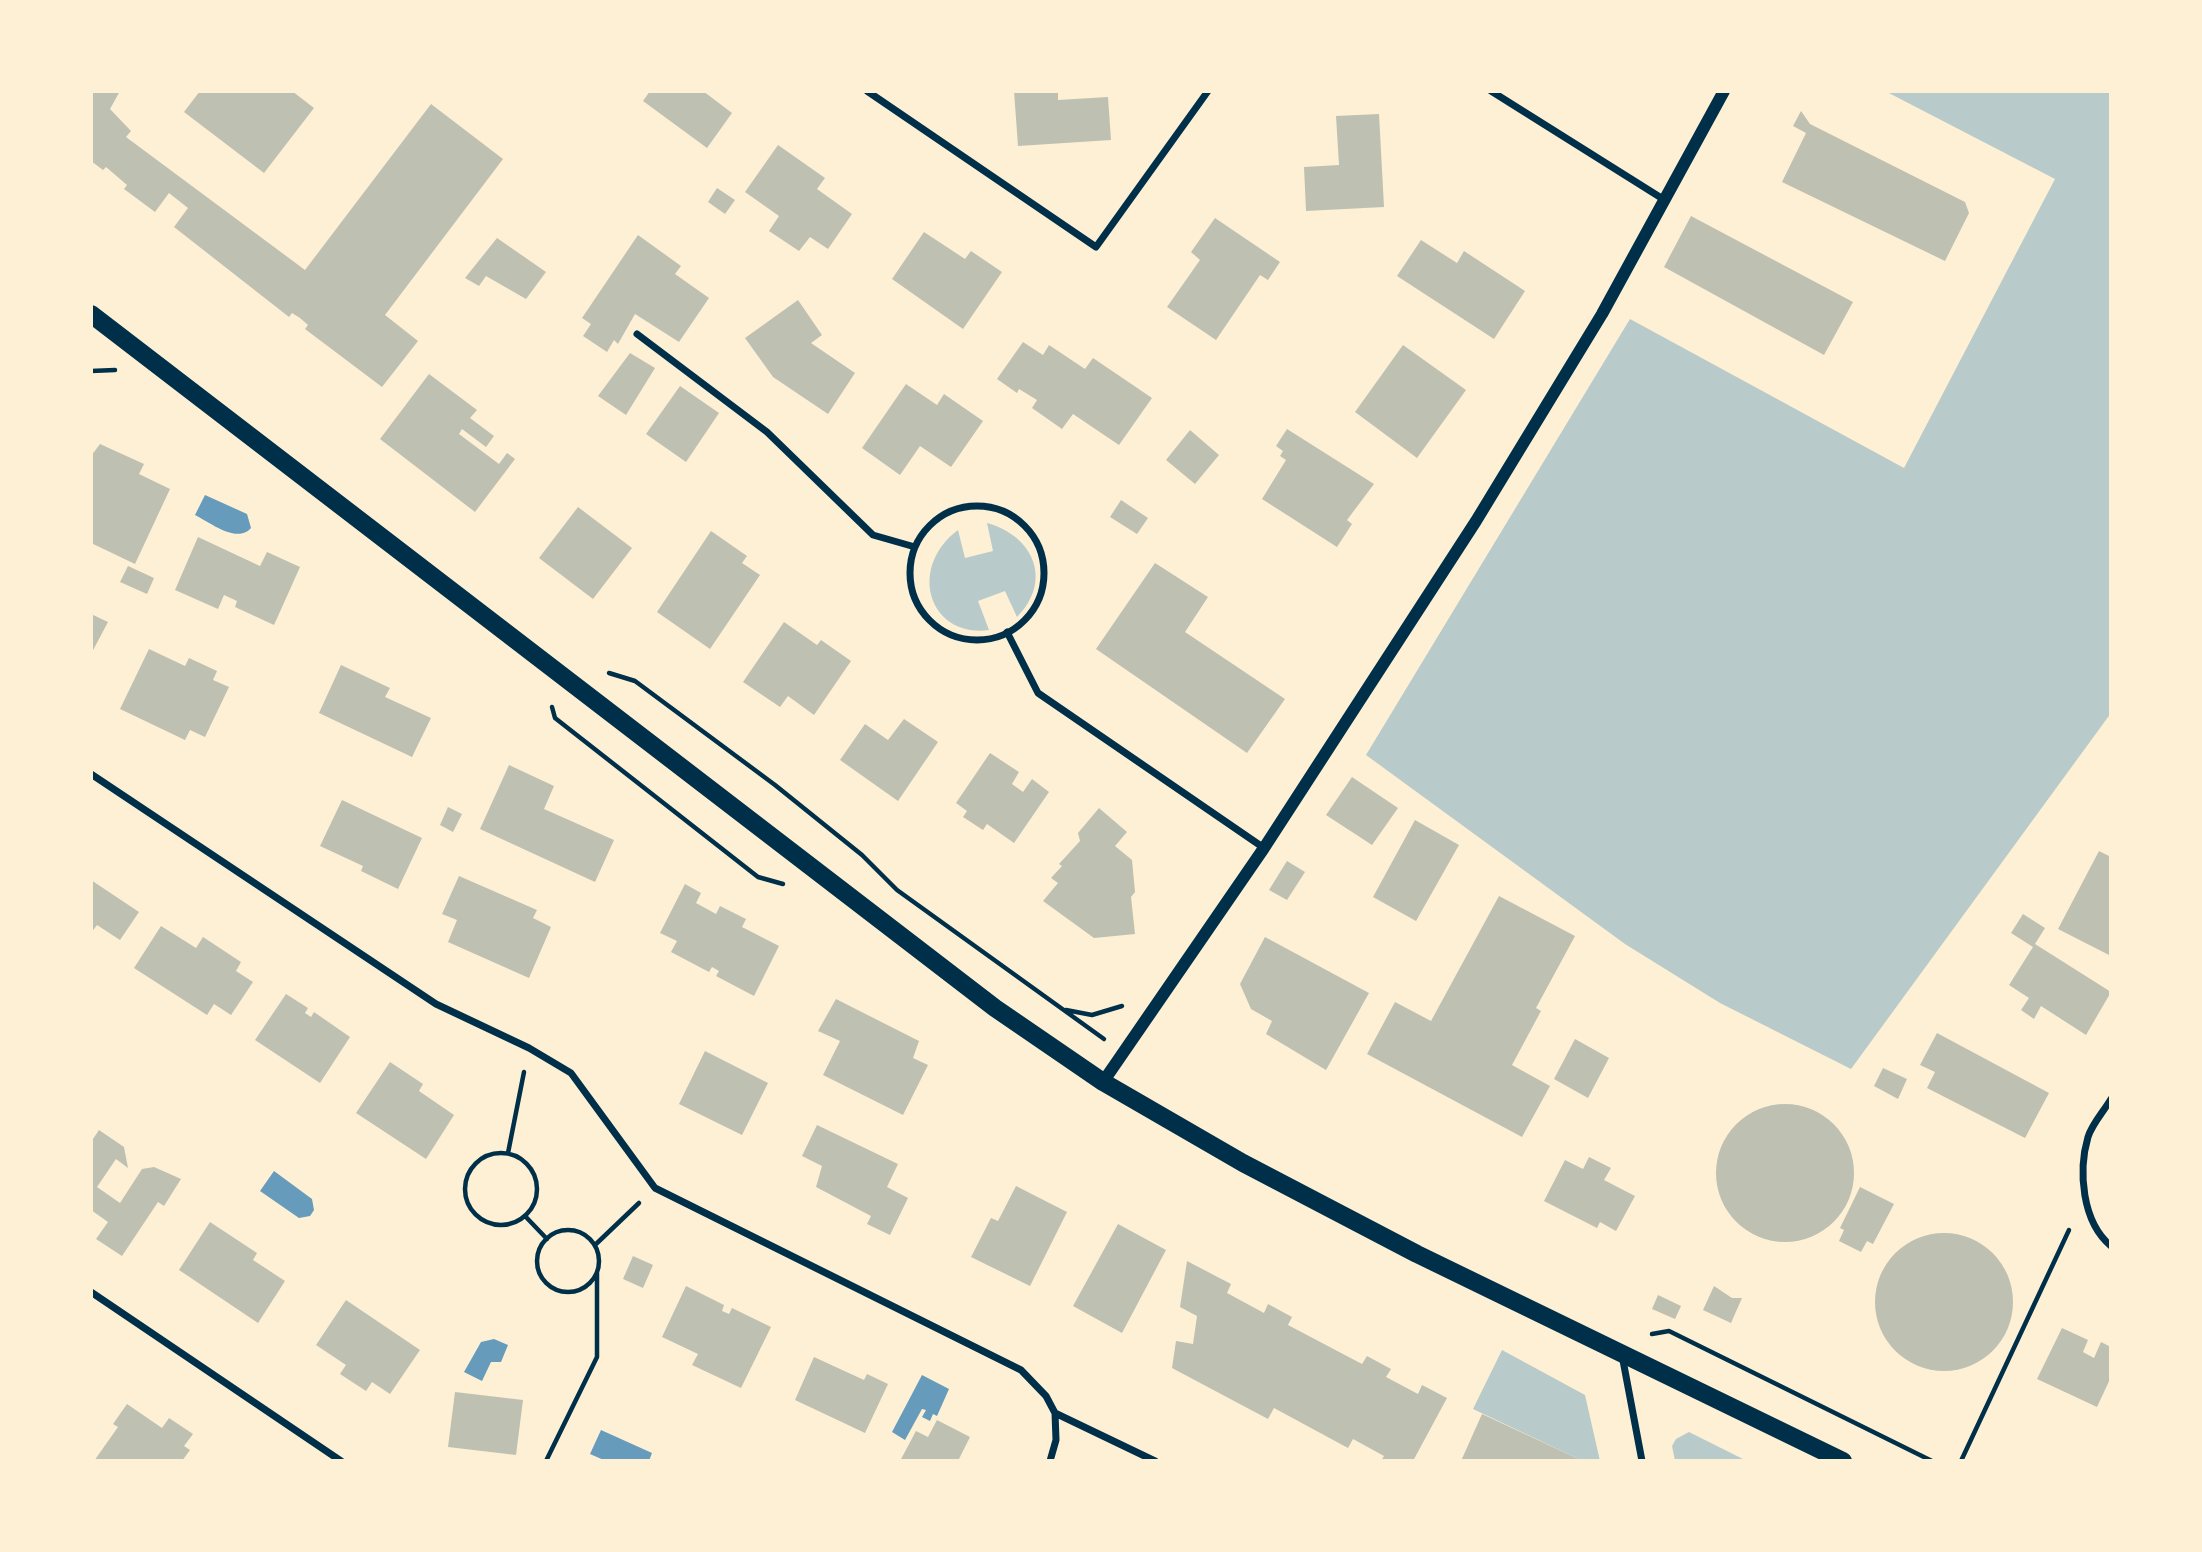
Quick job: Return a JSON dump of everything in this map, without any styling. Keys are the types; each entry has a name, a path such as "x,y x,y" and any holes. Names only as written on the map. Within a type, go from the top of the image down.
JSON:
{"main road":[{"path":"91,314 995,1008 1103,1082 1192,1136 1417,1254 1843,1461"}],"street":[{"path":"867,91 1096,247 1208,91"},
{"path":"1491,91 1663,199"},
{"path":"1103,1082 1264,848 1483,510 1602,314 1724,91"},
{"path":"637,334 767,432 873,535 915,547"},
{"path":"975,506 993,508 1012,515 1026,527 1037,543 1043,561 1044,580 1039,599 1030,615 1007,632 979,640 960,638 943,631 928,619 917,603 910,585 909,566 915,547 924,531 938,518 955,509 975,506"},
{"path":"1007,632 1038,693 1264,848"},
{"path":"91,774 436,1004 529,1048 571,1073 655,1188 1021,1370 1046,1396 1055,1413 1056,1440 1050,1461"},
{"path":"2111,1099 2088,1136 2082,1174 2088,1210 2111,1246"},
{"path":"91,1292 341,1461"},
{"path":"1621,1353 1642,1461"},
{"path":"1055,1413 1155,1461"}],"path":[{"path":"1062,1009 1092,1015 1110,1012 1128,1003"},
{"path":"508,1153 529,1048"},
{"path":"508,1153 527,1162 536,1179 534,1204 525,1216 501,1225 488,1223 477,1217 465,1197 469,1171 478,1160 489,1154 508,1153"},
{"path":"595,1245 655,1188"},
{"path":"1961,1461 2075,1218 2088,1210"},
{"path":"525,1216 547,1238"},
{"path":"546,1461 597,1357 598,1255 595,1245 587,1237 572,1230 547,1238 538,1252 537,1265 547,1284 564,1292 575,1292 590,1284 597,1273"}],"shaded area":[{"path":"1885,91 2111,91 2111,713 1851,1069 1720,1003 1625,944 1366,755 1630,319 1904,468 2055,179"},
{"path":"987,523 1017,538 1027,549 1036,575 1034,589 1028,603 1017,617 1005,591 978,601 989,630 968,630 952,623 939,612 932,597 930,580 933,563 942,546 958,530 965,558 993,551"},
{"path":"1502,1350 1585,1395 1600,1461 1583,1461 1473,1409"},
{"path":"1689,1432 1747,1461 1675,1461 1672,1446 1676,1439"}],"water":[{"path":"205,495 247,514 251,528 239,534 231,533 195,515"},
{"path":"274,1171 312,1199 314,1210 310,1216 299,1218 260,1191"},
{"path":"494,1339 508,1345 501,1362 491,1362 482,1381 464,1372 481,1342"},
{"path":"922,1375 949,1389 937,1416 933,1414 930,1421 922,1417 926,1410 922,1409 905,1440 892,1432"},
{"path":"601,1430 652,1453 649,1461 606,1461 590,1454"}],"building":[{"path":"91,91 120,91 110,109 131,131 126,137 305,270 431,104 503,159 385,315 418,341 382,387 305,329 308,325 300,318 292,313 289,317 174,227 188,208 169,193 155,212 124,189 127,185 106,167 103,170 91,161"},
{"path":"200,91 292,91 314,108 264,173 184,112"},
{"path":"650,91 703,91 732,113 707,148 643,101"},
{"path":"1014,91 1058,91 1058,100 1108,97 1111,140 1018,146"},
{"path":"1801,111 1810,124 1965,202 1969,213 1945,261 1782,182 1806,133 1793,126"},
{"path":"1379,114 1384,207 1306,211 1304,167 1339,165 1336,116"},
{"path":"778,145 825,178 817,189 852,214 828,249 810,237 799,251 769,231 779,216 745,192"},
{"path":"717,188 735,200 725,214 708,202"},
{"path":"1691,216 1853,302 1824,355 1664,267"},
{"path":"1215,218 1280,262 1268,280 1260,275 1216,340 1167,307 1200,260 1191,252"},
{"path":"924,232 965,259 971,251 1002,272 963,329 892,279"},
{"path":"638,235 681,266 675,274 709,298 679,342 635,314 618,344 614,340 607,352 583,336 591,324 582,318"},
{"path":"497,238 546,272 526,299 486,276 479,286 465,278"},
{"path":"1421,240 1457,263 1464,251 1525,291 1494,339 1397,276"},
{"path":"798,300 822,335 811,343 855,373 828,414 773,377 745,338"},
{"path":"1023,342 1043,355 1049,345 1085,369 1093,358 1152,398 1119,445 1073,414 1062,429 1032,408 1037,400 1019,389 1017,393 997,379"},
{"path":"1403,345 1466,390 1417,458 1355,412"},
{"path":"630,353 655,368 626,415 598,396"},
{"path":"429,374 477,410 470,418 494,436 486,447 462,429 459,434 499,464 507,453 515,459 475,512 380,439"},
{"path":"906,384 937,405 944,394 983,421 951,467 920,446 900,475 862,448"},
{"path":"680,386 719,413 686,462 646,434"},
{"path":"1287,429 1374,484 1347,520 1352,524 1337,547 1262,499 1286,460 1280,456 1283,451 1276,446"},
{"path":"1190,430 1219,455 1195,484 1166,460"},
{"path":"100,444 144,464 139,474 170,489 135,564 91,543 91,456"},
{"path":"1121,500 1148,518 1137,534 1110,517"},
{"path":"578,507 632,548 593,599 539,558"},
{"path":"711,531 747,556 742,563 760,575 710,649 657,612"},
{"path":"198,537 260,566 267,552 300,567 274,625 235,607 237,601 224,595 218,609 175,590"},
{"path":"1155,563 1208,597 1185,632 1285,699 1247,753 1096,649"},
{"path":"128,566 154,578 147,594 120,582"},
{"path":"91,614 108,622 91,654"},
{"path":"784,622 817,645 821,640 851,661 814,715 788,696 780,707 743,682"},
{"path":"149,649 185,666 189,658 217,671 213,680 229,687 205,737 190,730 185,740 120,709"},
{"path":"341,665 390,688 385,697 431,718 412,757 319,713"},
{"path":"904,719 938,742 898,801 840,760 865,724 888,740"},
{"path":"990,753 1019,772 1012,784 1023,792 1032,779 1049,792 1014,843 987,824 983,830 963,817 967,811 956,803"},
{"path":"509,765 554,786 544,809 614,840 595,882 480,829"},
{"path":"1352,777 1398,808 1372,845 1326,815"},
{"path":"342,800 422,838 398,889 361,871 363,866 320,846"},
{"path":"448,807 462,814 453,832 440,825"},
{"path":"1099,808 1127,832 1115,846 1132,860 1135,892 1131,897 1135,934 1094,938 1043,901 1058,883 1051,878 1062,866 1059,864 1080,841 1078,833"},
{"path":"1415,820 1459,845 1416,921 1373,897"},
{"path":"2099,851 2111,857 2111,956 2058,929"},
{"path":"1287,861 1305,872 1287,900 1269,890"},
{"path":"459,876 537,910 533,918 551,927 529,978 448,942 457,920 442,914"},
{"path":"91,880 139,912 120,940 97,925 91,933"},
{"path":"685,884 701,893 696,903 716,914 720,906 746,919 742,927 779,946 754,996 716,976 719,971 712,967 709,972 671,952 677,941 660,933"},
{"path":"1499,896 1575,936 1536,1008 1541,1011 1512,1065 1550,1086 1522,1137 1367,1054 1395,1002 1431,1021"},
{"path":"2023,914 2045,928 2035,944 2111,992 2086,1035 2041,1006 2034,1019 2021,1010 2029,998 2009,985 2033,947 2011,933"},
{"path":"161,926 196,948 203,937 241,962 236,971 253,982 231,1015 214,1004 207,1015 134,968"},
{"path":"1265,937 1369,993 1326,1070 1266,1034 1272,1021 1251,1009 1240,984"},
{"path":"286,994 308,1008 305,1013 311,1017 314,1012 350,1037 320,1083 255,1040"},
{"path":"836,999 919,1041 913,1058 928,1065 903,1115 823,1075 840,1041 818,1031"},
{"path":"1937,1033 2049,1093 2025,1138 1927,1088 1935,1072 1920,1065"},
{"path":"1575,1039 1609,1058 1588,1098 1554,1079"},
{"path":"705,1051 768,1083 742,1135 679,1104"},
{"path":"390,1062 423,1084 419,1091 454,1115 426,1159 356,1113"},
{"path":"1883,1068 1907,1079 1898,1099 1874,1086"},
{"path":"1785,1104 1811,1109 1834,1124 1849,1147 1854,1173 1849,1199 1834,1222 1811,1237 1785,1242 1759,1237 1736,1222 1721,1199 1716,1173 1721,1147 1736,1124 1759,1109"},
{"path":"817,1125 898,1164 887,1187 908,1198 890,1235 867,1224 871,1216 816,1187 822,1166 802,1156"},
{"path":"99,1130 124,1147 128,1168 116,1159 97,1187 120,1203 142,1169 154,1167 181,1179 164,1206 158,1202 122,1256 96,1239 108,1222 91,1210 91,1142"},
{"path":"1589,1157 1611,1168 1604,1180 1635,1196 1616,1231 1600,1222 1597,1228 1544,1201 1565,1160 1583,1169"},
{"path":"1016,1186 1067,1212 1030,1286 971,1257 991,1218 998,1221"},
{"path":"1860,1187 1894,1204 1873,1244 1867,1241 1861,1252 1839,1241 1844,1230 1840,1228"},
{"path":"210,1222 257,1253 253,1260 285,1281 258,1323 179,1270"},
{"path":"1118,1224 1166,1250 1122,1333 1073,1306"},
{"path":"1944,1233 1970,1238 1993,1253 2008,1276 2013,1302 2008,1328 1993,1351 1970,1366 1944,1371 1918,1366 1895,1351 1880,1328 1875,1302 1880,1276 1895,1253 1918,1238"},
{"path":"633,1256 653,1265 643,1288 623,1279"},
{"path":"1187,1261 1231,1284 1227,1293 1264,1313 1268,1304 1292,1317 1288,1325 1362,1364 1367,1356 1391,1369 1386,1377 1418,1394 1422,1385 1447,1398 1413,1461 1381,1461 1384,1456 1353,1439 1348,1448 1274,1408 1268,1419 1172,1368 1176,1341 1193,1344 1197,1316 1180,1307"},
{"path":"686,1286 724,1305 722,1311 729,1314 732,1308 771,1327 741,1388 692,1365 698,1354 662,1337"},
{"path":"1714,1286 1732,1298 1742,1298 1731,1323 1703,1310"},
{"path":"1658,1295 1681,1306 1675,1319 1652,1309"},
{"path":"346,1300 420,1350 390,1394 372,1382 366,1391 340,1374 346,1365 316,1345"},
{"path":"2062,1328 2088,1340 2083,1352 2094,1358 2101,1342 2111,1347 2111,1377 2097,1407 2037,1379"},
{"path":"814,1357 864,1380 867,1374 888,1384 865,1433 795,1400"},
{"path":"455,1392 523,1400 516,1455 448,1447"},
{"path":"127,1404 162,1428 169,1418 193,1434 184,1446 190,1450 182,1461 94,1461 118,1427 113,1424"},
{"path":"1482,1414 1583,1461 1461,1461"},
{"path":"937,1420 970,1437 958,1461 900,1461 916,1431 928,1437"}]}
